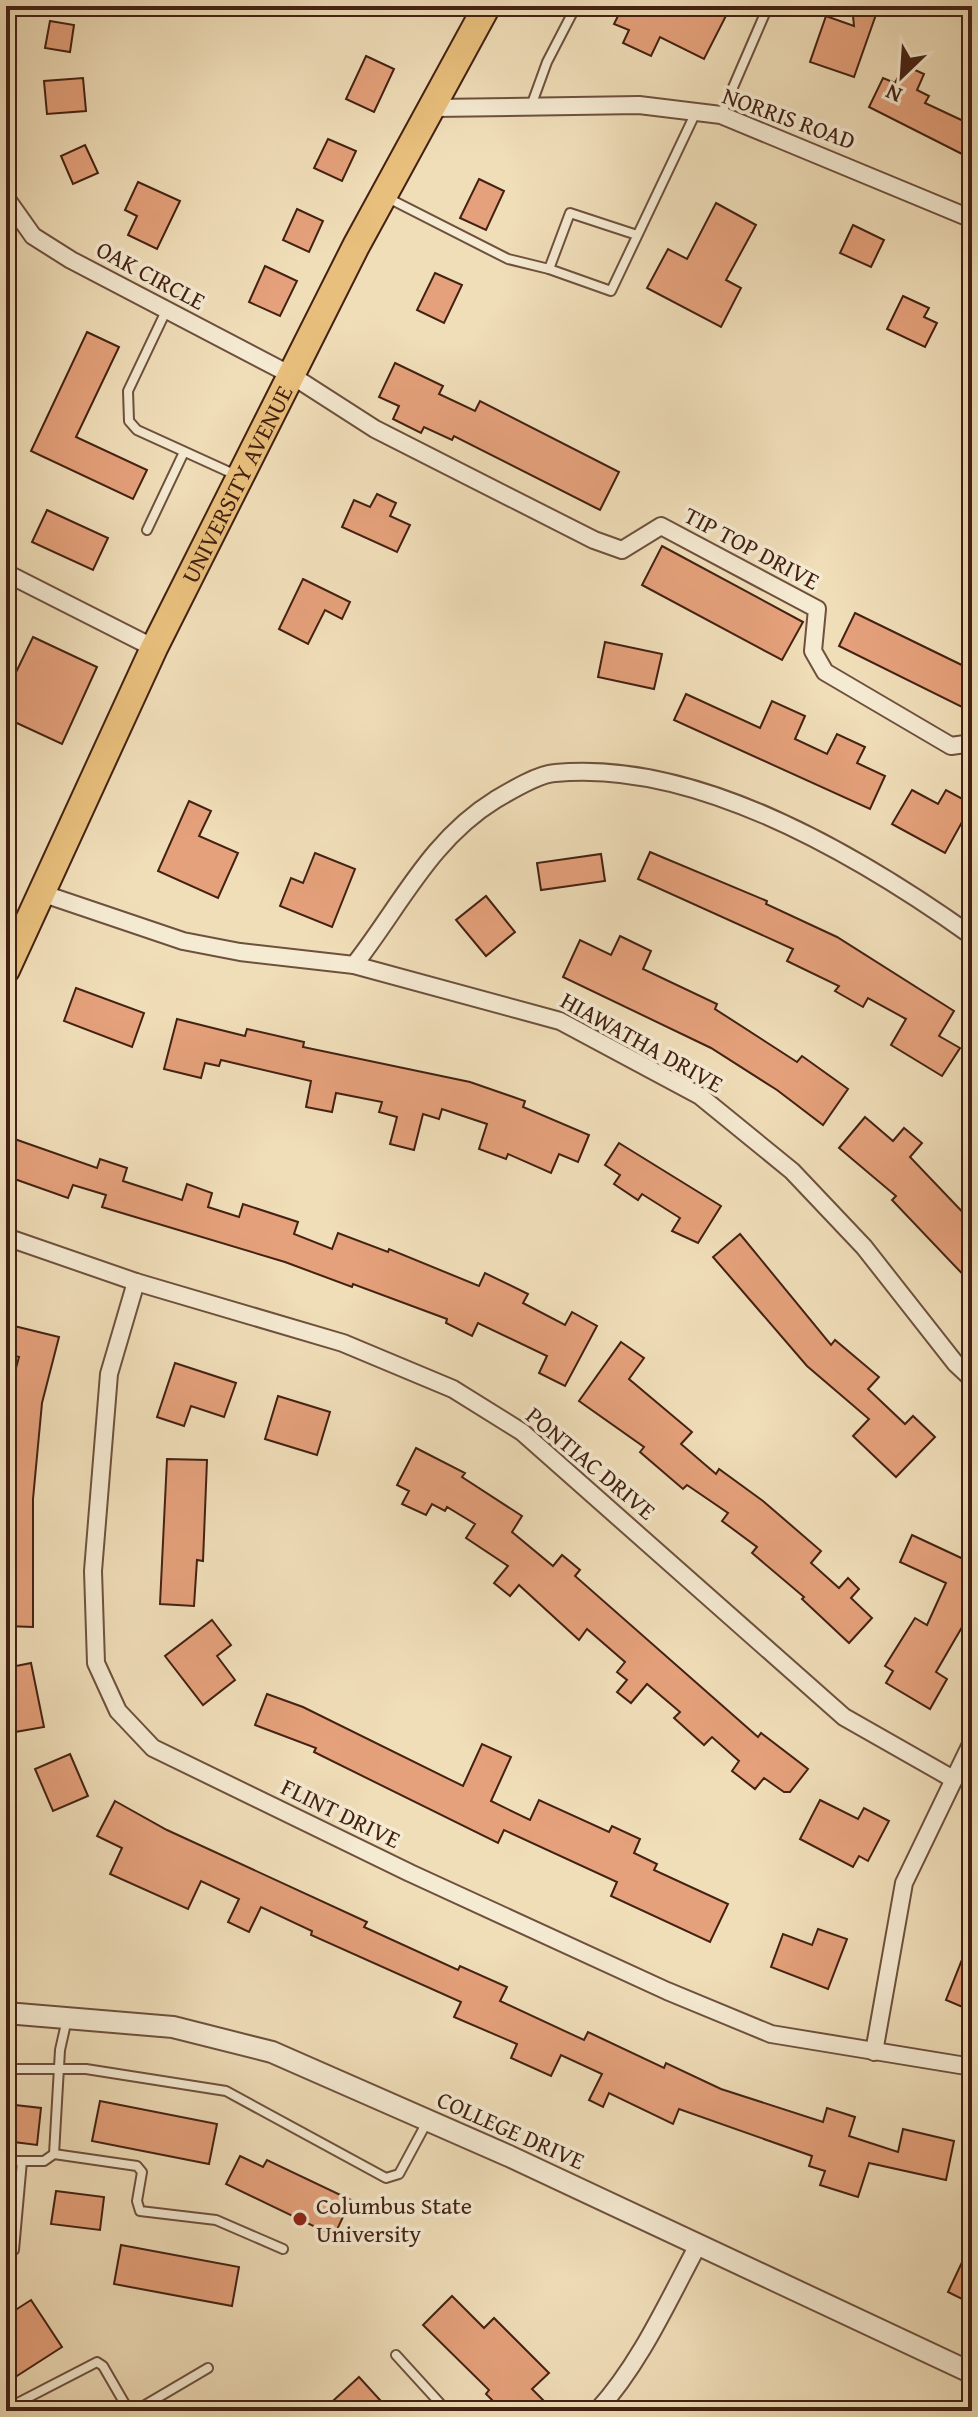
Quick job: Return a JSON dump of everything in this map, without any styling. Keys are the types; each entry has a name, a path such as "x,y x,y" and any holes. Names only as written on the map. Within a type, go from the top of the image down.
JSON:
{"main road":[{"name":"UNIVERSITY AVENUE","path":"6,970 44,894 154,648 291,375 487,6"}],"street":[{"name":"NORRIS ROAD","path":"434,108 639,105 721,115 972,219"},
{"name":"OAK CIRCLE","path":"6,198 33,236 291,375"},
{"name":"TIP TOP DRIVE","path":"291,375 375,429 594,540 622,550 661,526 817,609 813,651 825,672 951,746 972,743"},
{"path":"6,573 154,648"},
{"path":"354,965 427,858 494,800 553,773 606,774 672,783 727,801 813,837 902,887 972,936"},
{"name":"HIAWATHA DRIVE","path":"44,894 183,941 240,952 354,965 495,1005 544,1014 700,1096 792,1171 864,1247 956,1364 972,1379"},
{"name":"PONTIAC DRIVE","path":"6,1237 136,1282 343,1343 453,1389 522,1432 844,1717 953,1779"},
{"name":"FLINT DRIVE","path":"136,1282 109,1374 93,1571 96,1663 105,1688 134,1731 153,1748 207,1776 667,1991 771,2034 972,2067"},
{"path":"874,2052 904,1883 972,1742"},
{"name":"COLLEGE DRIVE","path":"6,2013 173,2027 223,2037 272,2052 972,2373"},
{"path":"597,2411 611,2396 650,2334 698,2245"}],"lane":[{"path":"531,107 547,62 576,6"},
{"path":"721,115 766,11"},
{"path":"384,196 508,259 549,269 611,291 697,111"},
{"path":"549,269 570,213 637,235"},
{"path":"166,310 128,391 129,421 137,430 240,476"},
{"path":"147,530 184,452"},
{"path":"54,2154 67,2019"},
{"path":"6,2069 60,2067 226,2091 386,2178 399,2174 428,2121"},
{"path":"6,2161 44,2161 54,2154 137,2166 142,2172 137,2201 140,2211 216,2220 283,2249"},
{"path":"14,2250 22,2161"},
{"path":"396,2355 447,2411"},
{"path":"6,2409 97,2362 103,2366 132,2411 208,2368"}],"building":[{"path":"623,6 731,6 704,59 660,37 651,56 623,43 629,30 614,24"},
{"path":"852,6 879,6 854,77 810,62 826,16 854,26"},
{"path":"50,21 74,25 70,52 45,48"},
{"path":"366,56 394,69 374,112 346,99"},
{"path":"904,65 924,74 917,90 929,96 925,103 972,125 972,159 869,107 883,78 895,83"},
{"path":"83,78 86,111 47,114 44,81"},
{"path":"328,139 356,151 342,181 314,168"},
{"path":"85,145 98,173 73,184 61,156"},
{"path":"479,179 504,191 486,230 460,218"},
{"path":"138,182 180,201 157,249 128,235 137,216 125,210"},
{"path":"716,203 756,225 726,280 741,288 721,327 647,288 668,249 687,259"},
{"path":"297,209 323,221 309,252 283,240"},
{"path":"853,225 884,240 871,267 840,253"},
{"path":"265,266 297,281 280,316 249,302"},
{"path":"435,273 462,285 444,323 417,310"},
{"path":"903,296 929,308 924,317 937,323 925,347 887,329"},
{"path":"87,332 119,347 76,437 147,470 133,499 31,451"},
{"path":"395,363 443,386 439,394 475,411 480,401 619,472 600,510 454,436 452,440 424,427 421,433 393,419 399,406 379,397"},
{"path":"377,494 396,503 390,516 410,525 397,552 342,527 354,500 370,507"},
{"path":"47,510 108,538 93,570 32,542"},
{"path":"662,546 803,622 782,660 642,585"},
{"path":"303,579 350,602 342,619 325,610 308,644 279,629"},
{"path":"855,613 972,670 972,712 839,646"},
{"path":"33,637 97,667 62,744 6,718 6,693"},
{"path":"605,642 662,654 654,689 598,677"},
{"path":"686,694 760,728 772,701 805,716 795,739 827,754 837,734 865,747 857,763 885,776 870,809 674,720"},
{"path":"912,790 938,804 946,790 972,804 945,853 892,824"},
{"path":"189,801 211,811 199,836 238,853 218,898 158,871"},
{"path":"650,852 767,901 766,904 837,937 954,1011 939,1036 960,1048 942,1076 891,1045 906,1019 868,998 863,1007 835,991 839,986 787,961 793,949 638,879"},
{"path":"315,853 355,869 332,927 280,906 291,878 303,883"},
{"path":"601,854 605,881 541,890 537,863"},
{"path":"486,896 515,932 486,956 456,920"},
{"path":"620,936 651,951 643,969 717,1004 715,1009 797,1062 802,1056 848,1089 823,1125 777,1090 711,1048 563,977 580,940 611,955"},
{"path":"76,988 144,1013 132,1047 64,1021"},
{"path":"177,1019 245,1036 247,1029 304,1042 303,1047 470,1082 525,1101 523,1107 589,1135 578,1162 559,1154 551,1173 508,1154 506,1159 479,1149 487,1124 442,1109 439,1119 423,1114 414,1150 390,1144 397,1117 379,1112 382,1102 336,1093 332,1112 306,1107 311,1081 221,1060 219,1066 205,1063 201,1078 164,1069"},
{"path":"865,1117 893,1141 904,1128 922,1143 910,1157 972,1222 972,1284 892,1200 896,1196 839,1148"},
{"path":"6,1136 97,1168 100,1159 127,1168 123,1181 182,1200 187,1184 212,1193 208,1207 239,1217 243,1204 298,1222 294,1234 332,1249 338,1233 388,1252 389,1249 479,1286 485,1273 528,1294 523,1303 565,1325 572,1312 597,1326 565,1386 539,1373 547,1356 478,1323 472,1336 446,1323 447,1319 353,1284 352,1287 285,1262 102,1207 106,1195 73,1185 68,1198 6,1176"},
{"path":"619,1143 721,1206 698,1243 672,1231 680,1218 642,1194 638,1200 614,1184 620,1175 605,1165"},
{"path":"740,1234 831,1345 835,1340 879,1377 868,1389 905,1424 913,1416 935,1437 896,1477 853,1436 869,1419 807,1366 713,1257"},
{"path":"6,1324 59,1337 42,1403 33,1499 33,1627 6,1626 6,1438 11,1386 19,1357 6,1354"},
{"path":"621,1342 644,1358 629,1379 692,1432 681,1444 716,1474 719,1469 763,1501 821,1551 811,1563 839,1588 848,1578 859,1589 851,1598 872,1618 849,1643 802,1599 804,1597 752,1553 757,1547 722,1521 728,1513 687,1485 683,1489 640,1452 644,1447 579,1401"},
{"path":"175,1363 236,1383 224,1417 191,1406 184,1426 157,1417"},
{"path":"278,1396 330,1412 317,1455 265,1439"},
{"path":"416,1448 465,1473 462,1477 522,1516 512,1532 553,1566 562,1555 580,1570 575,1576 758,1737 761,1733 808,1769 790,1792 784,1792 764,1778 755,1789 732,1771 739,1761 712,1737 704,1745 674,1718 680,1712 647,1684 631,1703 617,1692 627,1680 617,1672 625,1662 587,1629 579,1640 519,1585 510,1596 494,1583 508,1566 466,1538 475,1524 447,1507 445,1511 432,1504 426,1515 402,1504 409,1491 397,1485"},
{"path":"167,1459 207,1460 203,1561 197,1560 194,1606 160,1604"},
{"path":"912,1535 972,1563 972,1610 936,1672 947,1679 930,1709 886,1683 893,1671 885,1666 915,1618 927,1625 946,1583 900,1562"},
{"path":"212,1620 231,1645 217,1656 235,1680 203,1705 165,1656"},
{"path":"31,1663 44,1727 15,1732 12,1714 6,1715 6,1668"},
{"path":"267,1694 303,1707 463,1786 482,1744 511,1757 491,1801 530,1820 539,1800 609,1832 612,1826 640,1839 634,1853 657,1864 654,1870 728,1904 710,1942 611,1896 617,1882 504,1830 498,1843 314,1752 316,1748 255,1725"},
{"path":"70,1754 88,1796 53,1811 35,1769"},
{"path":"820,1800 858,1819 864,1808 889,1821 868,1861 859,1856 853,1867 800,1839"},
{"path":"115,1801 167,1830 367,1922 364,1927 458,1970 460,1966 507,1987 500,2001 584,2040 588,2032 664,2068 666,2063 721,2089 823,2122 827,2108 855,2117 849,2136 898,2152 903,2129 954,2141 946,2180 869,2163 858,2197 820,2185 825,2171 809,2166 812,2156 679,2109 673,2124 609,2093 603,2107 589,2100 602,2074 561,2055 551,2076 511,2058 517,2044 454,2017 461,2002 311,1935 312,1931 261,1907 249,1932 228,1922 239,1899 201,1881 188,1909 110,1874 122,1848 97,1836"},
{"path":"818,1929 847,1939 828,1989 771,1967 783,1934 812,1945"},
{"path":"972,1937 972,2011 946,2000"},
{"path":"100,2101 217,2124 209,2164 92,2141"},
{"path":"6,2104 41,2108 37,2145 6,2141"},
{"path":"240,2156 263,2167 267,2160 351,2200 334,2236 226,2184"},
{"path":"56,2191 104,2197 100,2230 51,2224"},
{"path":"972,2241 972,2293 968,2302 948,2292"},
{"path":"121,2245 239,2267 232,2306 114,2284"},
{"path":"452,2296 484,2328 494,2318 549,2373 532,2389 554,2411 503,2411 486,2394 489,2390 423,2325"},
{"path":"31,2300 62,2347 6,2383 6,2316"},
{"path":"359,2377 390,2411 322,2411"}],"place":[{"name":"Columbus State University","path":"300,2219"}]}
